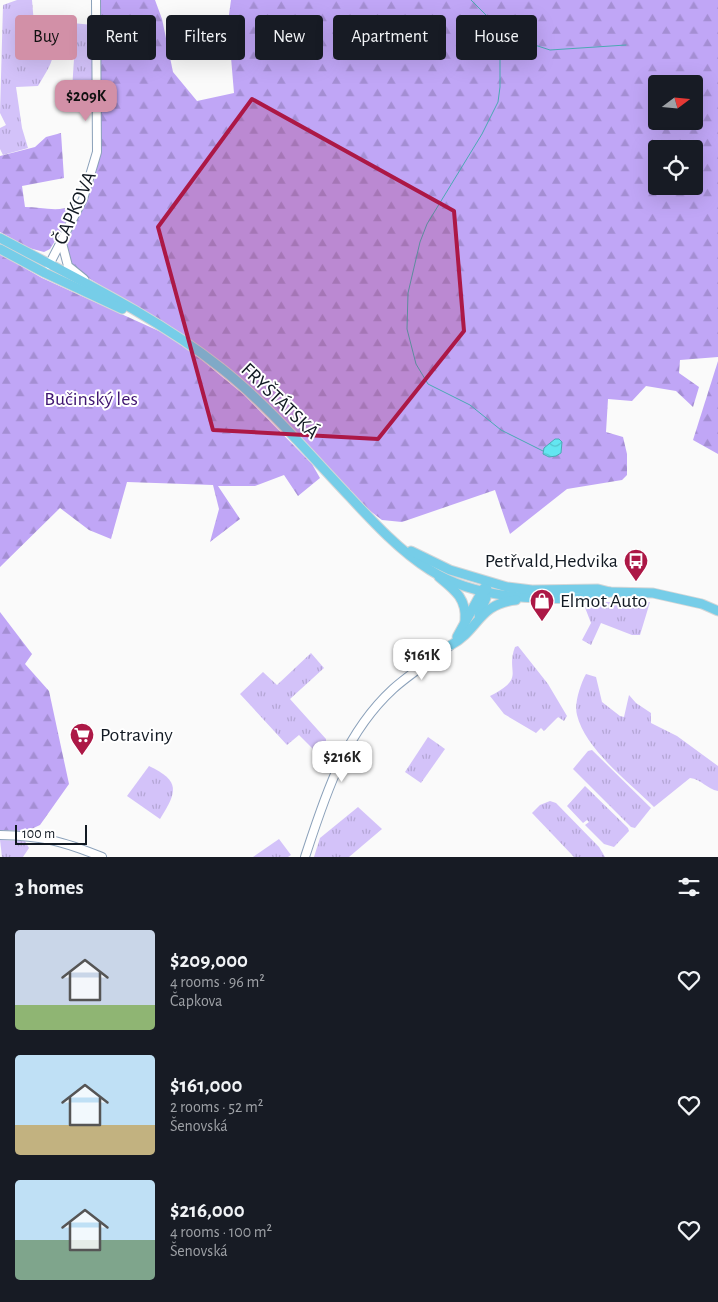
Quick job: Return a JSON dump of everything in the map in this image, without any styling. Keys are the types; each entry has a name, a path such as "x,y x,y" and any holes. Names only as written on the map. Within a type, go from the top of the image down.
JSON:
{"main road":[{"name":"FRYŠTÁTSKÁ","path":"0,238 95,288 163,328 222,369 292,436 362,510 398,544"},
{"name":"FRYŠTÁTSKÁ","path":"0,249 57,279 163,328"},
{"path":"398,544 462,598 465,607 464,624"},
{"path":"398,544 450,570 478,580 507,587 532,590 598,589 610,592 659,594 702,604 718,611"},
{"path":"431,571 485,591 526,598"},
{"path":"475,622 485,601 485,591 478,580"},
{"path":"451,645 485,591 507,587"},
{"path":"451,645 464,636 475,622 496,604 526,598 598,596 610,592"}],"street":[{"name":"ČAPKOVA","path":"49,265 83,199 97,152 96,0"},
{"path":"62,243 68,266 95,288"},
{"name":"ČAPKOVA","path":"26,263 49,265"},
{"name":"ČAPKOVA","path":"49,265 57,279"},
{"path":"305,857 337,767 357,732 392,690 451,645"},
{"path":"0,835 37,836 66,842 102,857"}],"highlighted area":[{"path":"252,99 454,211 464,331 378,439 213,430 158,227"}],"green space":[{"path":"17,0 32,0 33,15 15,15 15,60 52,60 38,86 16,87 22,128 28,148 3,155 0,149 0,128 6,125 0,113 3,5"},
{"path":"99,0 155,0 166,38 166,60 171,60 173,72 197,101 234,93 231,60 245,60 245,15 229,15 231,0 718,0 718,357 680,360 679,373 699,387 693,407 676,391 646,386 632,401 608,399 606,432 623,437 627,454 627,475 622,480 567,489 510,534 495,490 402,522 382,520 365,507 279,414 243,379 206,351 74,269 67,255 68,240 94,181 100,154 99,60 156,60 156,15 99,15"},
{"path":"77,23 87,24 87,60 94,60 94,93 72,90 74,60 77,60"},
{"path":"61,133 64,178 22,186 25,207 62,209 73,205 76,207 50,249 44,252 29,248 0,232 0,156 35,147 46,137"},
{"name":"Bučinský les","path":"0,254 42,278 161,332 192,352 244,395 312,464 320,478 298,496 284,475 255,486 218,486 240,519 210,542 219,509 213,485 127,482 111,539 89,530 60,508 0,567"},
{"path":"718,361 718,454 693,440"},
{"path":"598,602 625,602 626,606 631,605 631,603 650,602 640,635 632,635 601,623 591,645 582,640 591,623 584,605"},
{"path":"0,612 32,654 25,664 49,691 69,784 40,825 27,831 0,830"},
{"path":"518,646 548,684 567,716 564,721 558,717 544,731 541,728 536,733 504,714 490,696 501,690 512,679 513,656 515,647"},
{"path":"311,653 324,668 290,699 326,739 326,743 316,752 299,735 287,745 240,694 263,672 277,685"},
{"path":"586,674 596,677 602,702 620,716 624,717 629,695 636,703 651,713 651,723 677,736 718,766 718,791 690,778 654,807 599,753 582,728 576,706"},
{"path":"428,737 445,749 421,783 405,772"},
{"path":"592,750 651,808 635,828 631,827 573,769 588,751"},
{"path":"149,766 167,777 173,788 170,801 160,819 127,796"},
{"path":"585,786 628,828 629,831 614,847 604,844 585,825 589,822 587,820 583,823 567,806"},
{"path":"550,801 556,803 599,847 605,857 574,857 532,813 540,805"},
{"path":"358,807 382,829 349,857 314,857 320,838"},
{"path":"279,839 291,855 288,857 253,857"},
{"path":"0,840 25,841 29,848 23,857 2,857"}],"water":[{"path":"555,439 559,439 562,442 561,453 549,457 543,454 544,448"}],"waterway":[{"path":"471,0 507,36 500,56 498,102 482,134 427,224 420,242 408,293 407,329 416,364 428,384 470,405 501,430 543,451"},
{"path":"537,46 550,50 626,45"}],"place":[{"name":"Petřvald,Hedvika","path":"636,582"},
{"name":"Elmot Auto","path":"542,622"},
{"name":"Potraviny","path":"82,756"}]}
